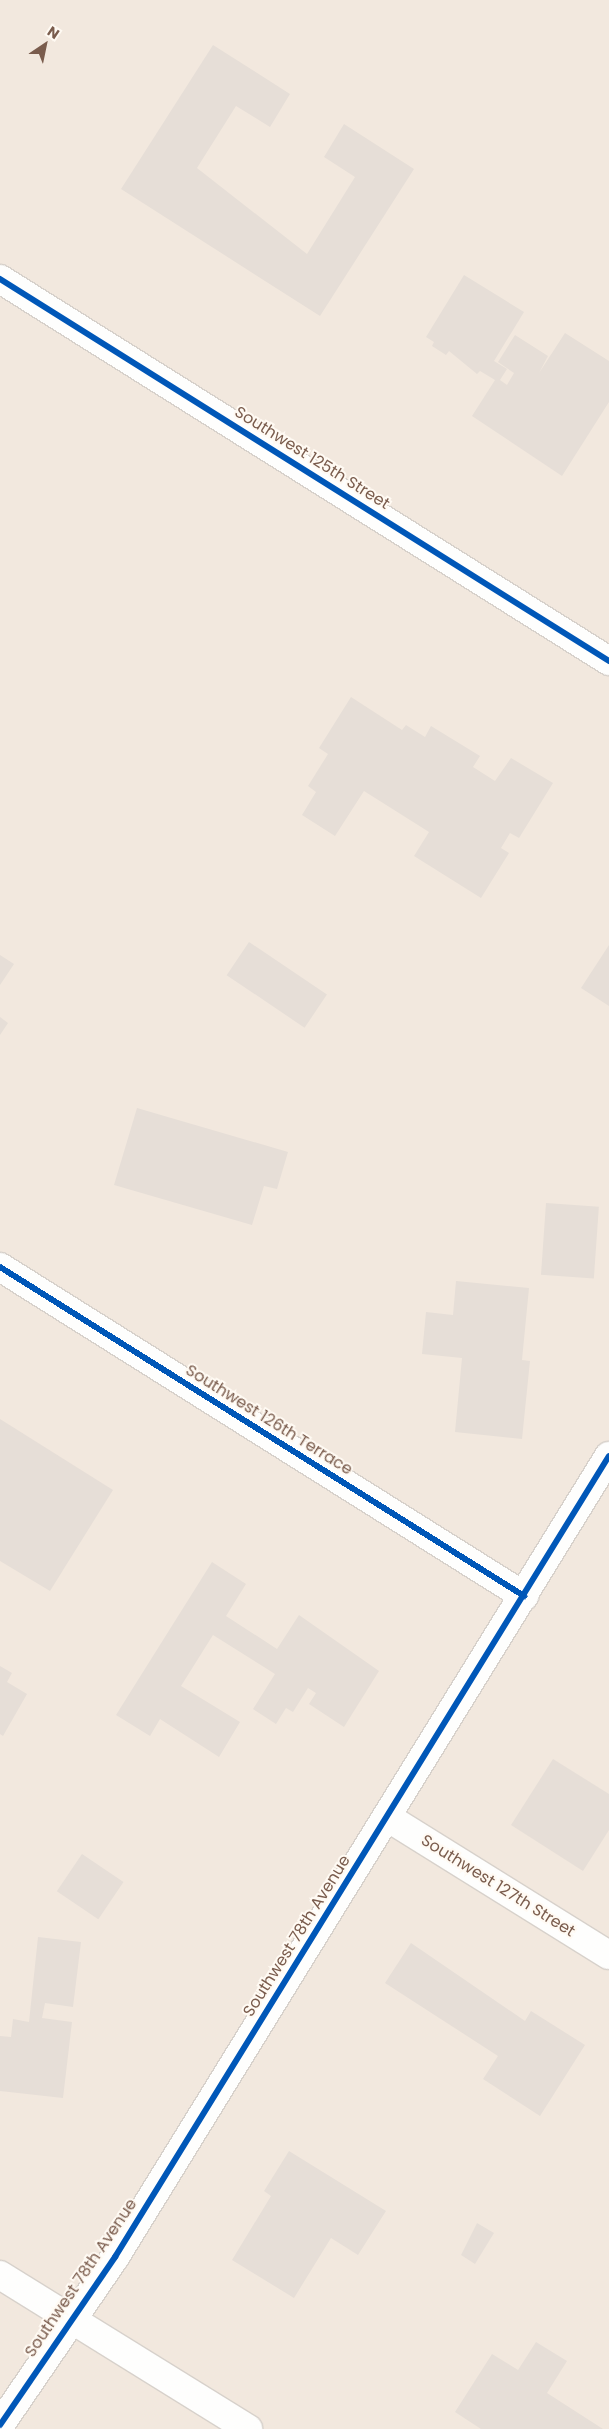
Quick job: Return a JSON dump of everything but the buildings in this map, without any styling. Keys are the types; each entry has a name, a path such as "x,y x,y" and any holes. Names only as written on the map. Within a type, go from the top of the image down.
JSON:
{"street":[{"name":"Southwest 125th Street","path":"0,279 609,661"},
{"name":"Southwest 126th Terrace","path":"0,1267 524,1596"},
{"name":"Southwest 78th Avenue","path":"0,2425 70,2318 115,2257 609,1456"},
{"name":"Southwest 127th Street","path":"387,1817 609,1955"},
{"path":"0,2275 248,2429"}],"shaded area":[{"path":"0,0 609,0 609,2429 0,2429"}],"cycle path":[{"path":"0,279 609,661"},
{"path":"0,1267 524,1596"},
{"path":"0,2425 115,2257 609,1456"}]}
